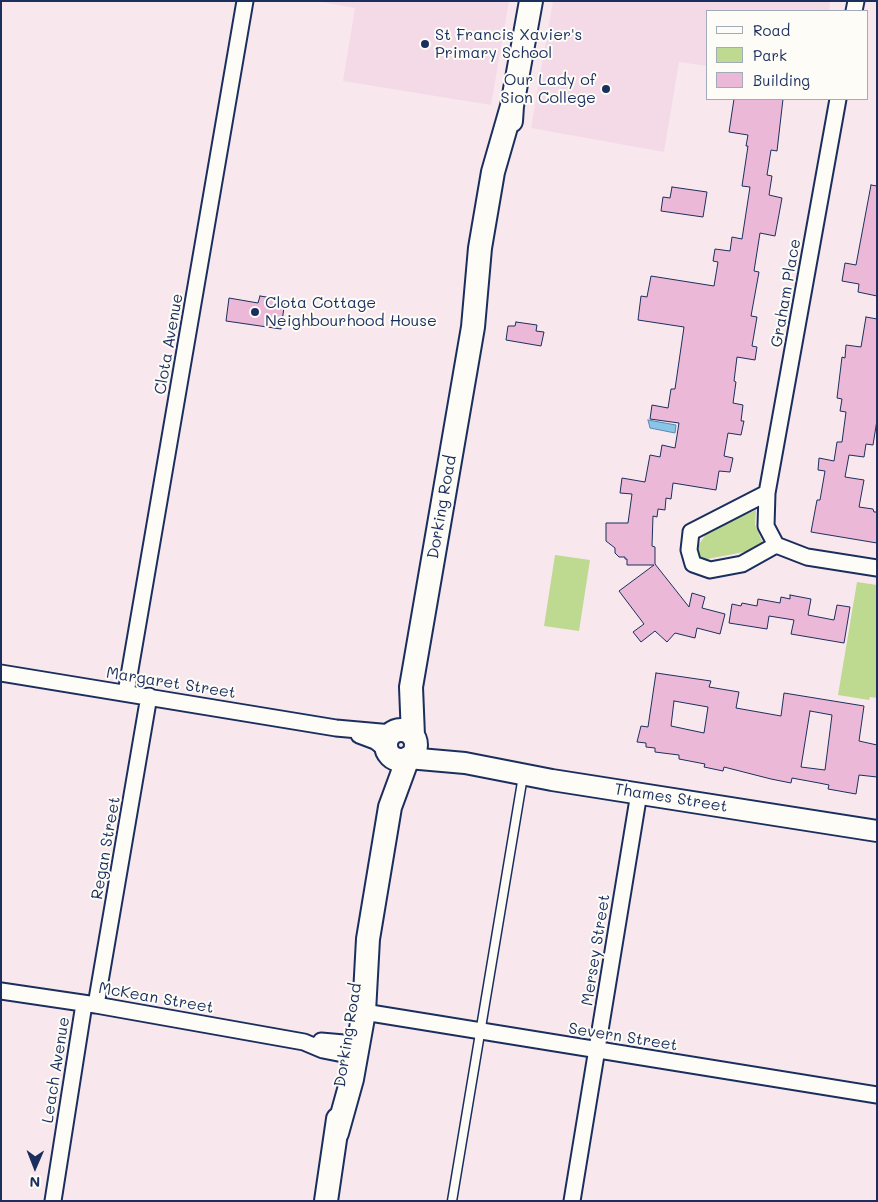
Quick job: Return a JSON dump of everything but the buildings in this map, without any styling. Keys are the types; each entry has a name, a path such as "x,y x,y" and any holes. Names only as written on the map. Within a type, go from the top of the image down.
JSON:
{"main road":[{"name":"Dorking Road","path":"337,1133 352,1079 364,1012 368,939 473,327 480,248 491,229 493,172 512,106 531,1"},
{"name":"Dorking Road","path":"326,1201 337,1133 343,1049 352,992 368,939"}],"street":[{"name":"Clota Avenue","path":"126,693 245,1"},
{"name":"Graham Place","path":"776,545 766,526 768,493 838,100"},
{"path":"768,493 691,532 689,550 693,564 710,570 742,564 776,545 807,556 877,568"},
{"name":"Margaret Street","path":"1,673 336,728 378,743 401,745"},
{"name":"Regan Street","path":"90,1005 149,696"},
{"name":"Thames Street","path":"401,745 422,745 465,763 523,775 877,831"},
{"name":"Mersey Street","path":"572,1201 639,793"},
{"name":"McKean Street","path":"1,990 304,1042 323,1050 343,1049"},
{"name":"Leach Avenue","path":"53,1201 90,1005"},
{"name":"Severn Street","path":"364,1012 877,1095"}],"lane":[{"path":"452,1201 523,775"}],"shaded area":[{"name":"St Francis Xavier's Primary School","path":"316,1 509,1 491,105 343,81 355,8"},
{"name":"Our Lady of Sion College","path":"553,1 830,1 829,10 706,10 706,66 679,62 664,152 531,128"}],"green space":[{"path":"756,510 755,525 764,546 760,549 702,560 697,555 696,549 708,531"},
{"path":"555,555 590,560 579,631 544,626"},
{"path":"857,582 877,585 877,698 870,697 869,700 838,695"}],"water":[{"path":"648,420 676,425 675,433 650,428"}],"place":[{"name":"St Francis Xavier's Primary School","path":"425,44"},
{"name":"Our Lady of Sion College","path":"606,89"},
{"name":"Clota Cottage Neighbourhood House","path":"255,312"}]}
